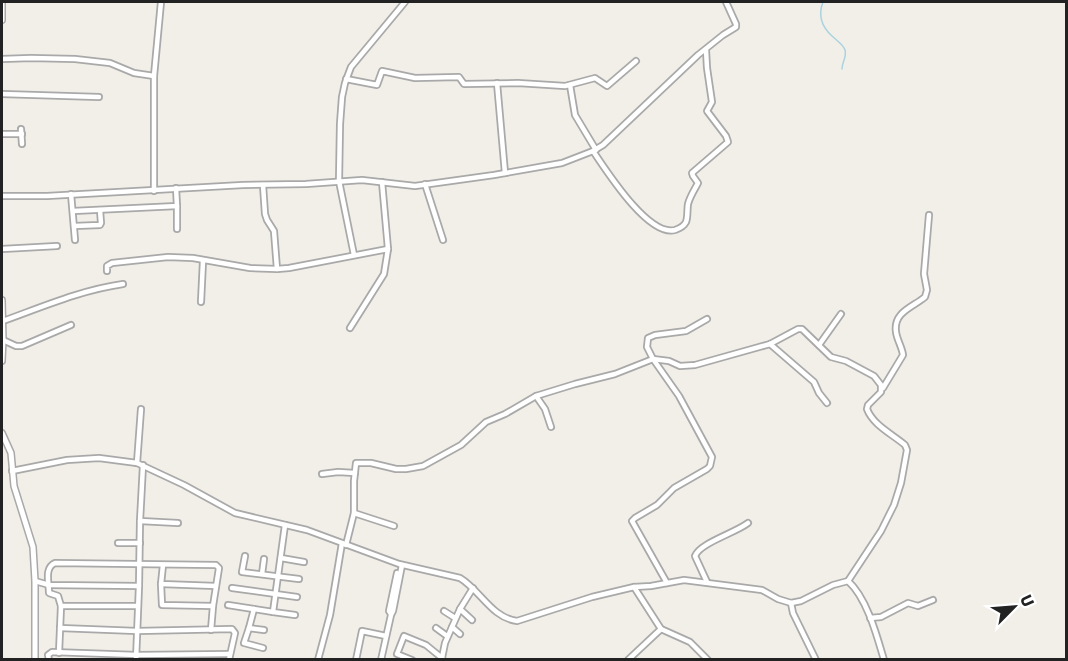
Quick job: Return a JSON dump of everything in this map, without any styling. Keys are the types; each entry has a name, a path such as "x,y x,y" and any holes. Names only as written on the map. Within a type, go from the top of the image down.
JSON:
{"street":[{"path":"2,2 2,20"},
{"path":"154,191 154,76 161,2"},
{"path":"354,255 339,181 342,97 346,79 357,58 406,2"},
{"path":"2,196 47,196 362,180 411,186 562,163 595,151 698,55 737,26 726,2"},
{"path":"570,85 575,115 595,151 629,201 645,219 669,231 679,229 687,220 688,201 698,183 692,173 728,142 707,111 712,102 705,50"},
{"path":"2,58 75,59 110,63 134,73 154,76"},
{"path":"346,79 377,85 382,72 414,78 459,76 464,84 519,83 565,86 595,78 607,86 636,61"},
{"path":"497,83 505,173"},
{"path":"2,94 99,97"},
{"path":"2,134 22,131 22,144"},
{"path":"350,328 384,274 388,249 382,182"},
{"path":"425,184 443,240"},
{"path":"263,185 265,214 274,231 277,269"},
{"path":"176,188 177,229"},
{"path":"71,194 75,240"},
{"path":"73,211 177,206"},
{"path":"74,226 100,225 100,210"},
{"path":"12,471 67,460 99,458 140,464 235,513 318,534 400,565 452,576 473,588 505,618 517,621 592,597 634,587 689,580 762,590 790,603 801,601 833,585 848,581 881,531 894,506 907,452 905,445 872,419 867,409 868,405 879,396 903,356 896,331 899,317 927,294 924,274 929,215"},
{"path":"2,249 57,246"},
{"path":"107,271 107,266 112,263 168,257 193,258 250,268 277,269 388,249"},
{"path":"201,302 203,261"},
{"path":"3,321 83,292 123,284"},
{"path":"2,300 2,361"},
{"path":"819,345 841,315"},
{"path":"667,583 632,521 657,505 674,488 710,466 712,457 673,386 646,347 648,338 687,331 707,319"},
{"path":"3,338 16,346 22,346 71,325"},
{"path":"318,660 330,615 344,544 354,513 355,465 358,462 396,469 416,468 429,464 461,446 486,422 536,396 615,374 653,359 689,366 770,344 798,329 802,329 831,357 846,361 874,376 882,389"},
{"path":"770,344 814,382 827,403"},
{"path":"536,396 545,409 551,427"},
{"path":"137,658 140,586 141,409"},
{"path":"2,433 11,453 15,489 33,544 35,660"},
{"path":"322,474 355,473"},
{"path":"354,513 394,526"},
{"path":"140,522 178,523"},
{"path":"707,582 695,553 703,546 741,529 748,523"},
{"path":"273,612 285,525"},
{"path":"118,543 140,543"},
{"path":"242,572 245,556"},
{"path":"281,558 304,562"},
{"path":"262,574 264,559"},
{"path":"59,653 61,606 58,596 49,593 48,571 55,563 216,565 219,568 210,630"},
{"path":"163,565 162,605 213,606"},
{"path":"381,660 400,565"},
{"path":"235,571 299,579"},
{"path":"35,581 49,585 140,586"},
{"path":"848,581 855,588 876,631 884,660"},
{"path":"161,584 216,586"},
{"path":"634,587 662,629 690,642 708,660"},
{"path":"232,588 297,597"},
{"path":"442,659 444,644 454,618 473,588"},
{"path":"870,618 881,616 908,603 918,606 933,600"},
{"path":"790,603 816,660"},
{"path":"228,605 295,615"},
{"path":"61,606 138,606"},
{"path":"254,609 244,643 262,648"},
{"path":"460,609 472,620"},
{"path":"444,611 454,618"},
{"path":"452,627 460,634"},
{"path":"49,660 50,653 137,658 230,657 235,631 232,629 137,631 60,628"},
{"path":"249,628 264,630"},
{"path":"436,628 447,636"},
{"path":"628,660 662,629"},
{"path":"356,660 362,631 386,636"},
{"path":"412,660 397,654 404,636 422,642 442,659"}],"waterway":[{"path":"823,2 821,12 823,25 845,50 842,69"}]}
